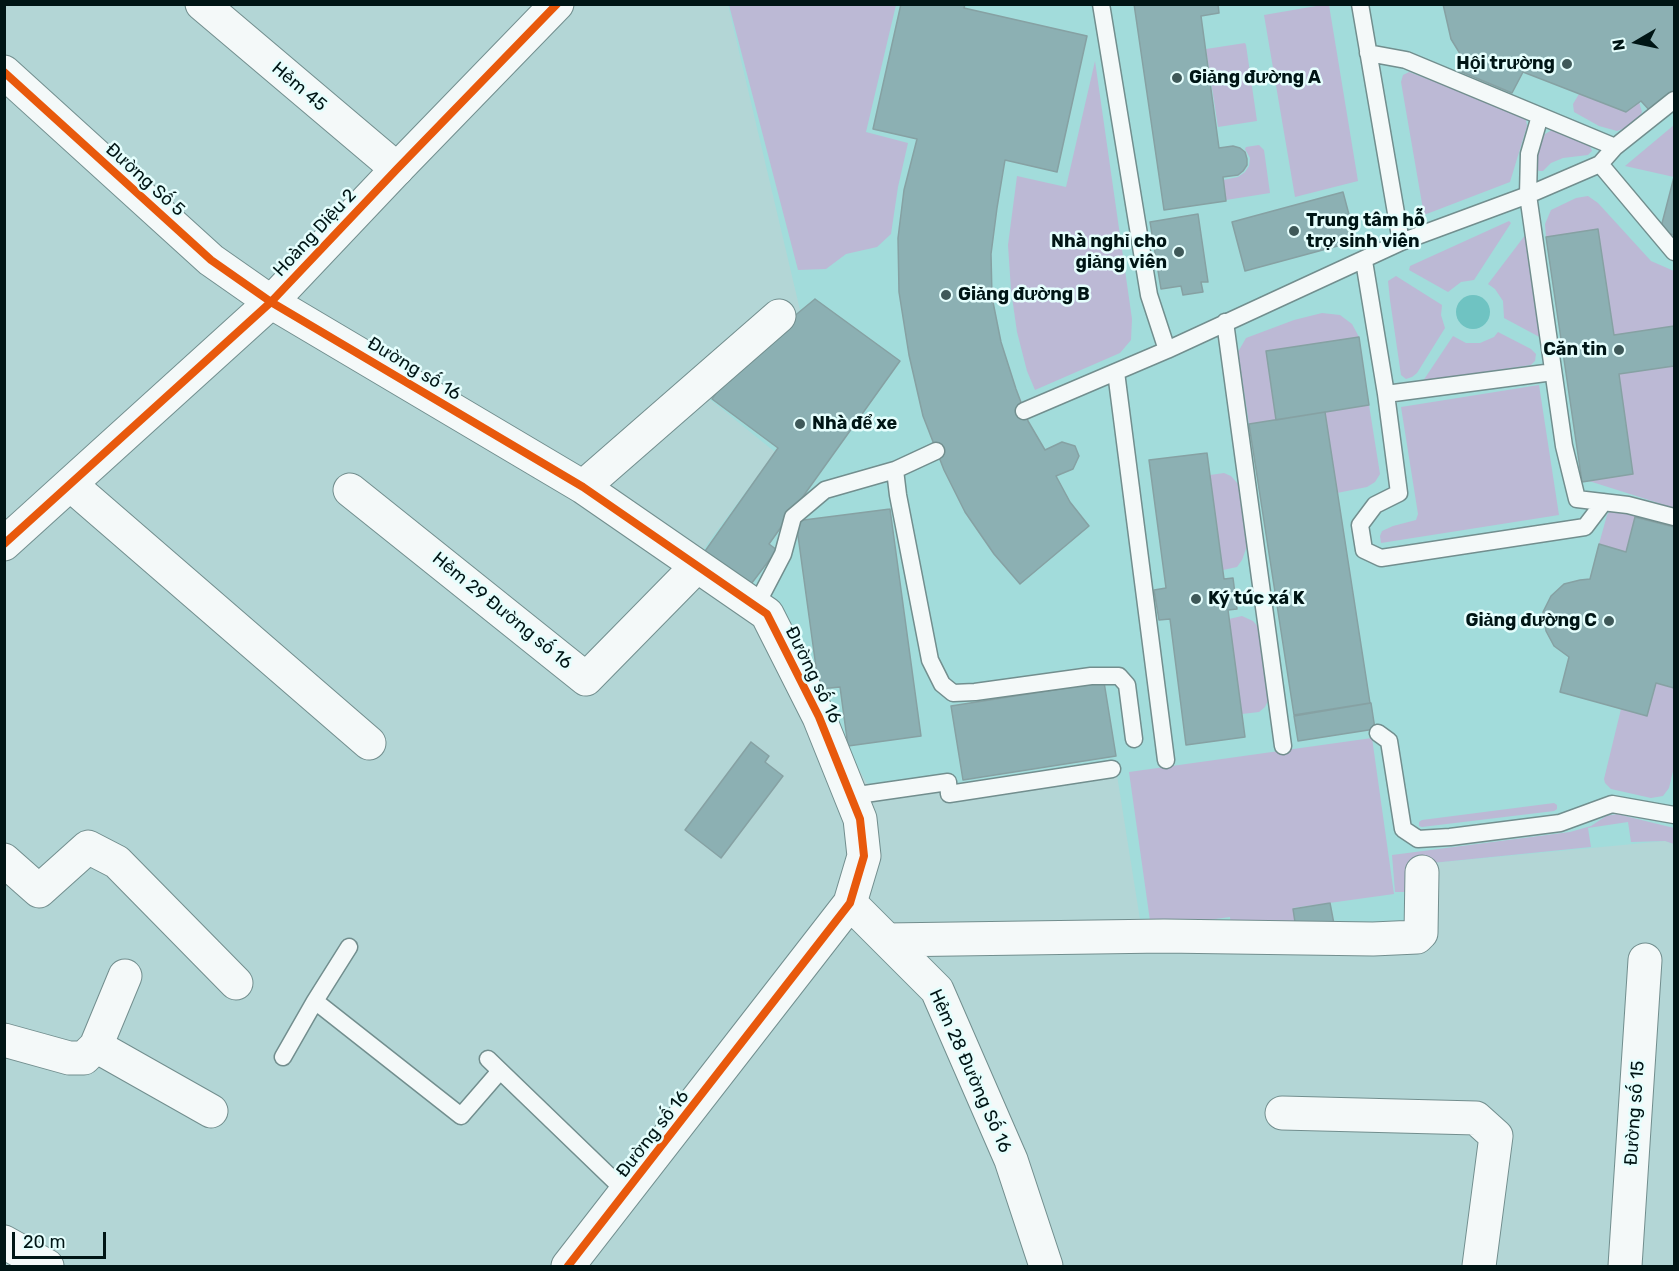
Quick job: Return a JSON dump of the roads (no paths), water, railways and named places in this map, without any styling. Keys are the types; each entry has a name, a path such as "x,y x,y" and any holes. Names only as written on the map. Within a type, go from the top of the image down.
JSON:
{"street":[{"name":"Hẻm 45","path":"202,4 397,169"},
{"name":"Hoàng Diệu 2","path":"4,544 271,302 557,4"},
{"name":"Đường Số 5","path":"4,72 211,260 271,302"},
{"name":"Đường số 16","path":"271,302 583,487 767,614 819,717 860,819 864,856 850,903 567,1266"},
{"path":"583,487 778,316"},
{"path":"71,485 369,743"},
{"name":"Hẻm 29 Đường số 16","path":"350,490 586,679 697,566"},
{"path":"4,860 39,891 88,847 117,862 236,983"},
{"path":"887,940 1164,936 1373,939 1417,937 1421,933 1422,872"},
{"name":"Hẻm 28 Đường Số 16","path":"850,903 937,990 1011,1160 1046,1266"},
{"name":"Đường số 15","path":"1625,1266 1645,960"},
{"path":"4,1040 69,1058 84,1058 96,1046 125,976"},
{"path":"96,1046 211,1111"},
{"path":"1282,1113 1476,1118 1496,1136 1479,1266"},
{"path":"4,1242 47,1266"}],"lane":[{"path":"1101,4 1149,295 1167,350"},
{"path":"1360,4 1401,242"},
{"path":"1368,53 1406,60 1615,147"},
{"path":"1024,411 1167,350 1401,242 1528,195 1600,164 1615,147 1674,100"},
{"path":"1540,116 1529,153 1528,195 1564,446 1577,499 1628,505 1674,517"},
{"path":"1600,164 1674,252"},
{"path":"1364,261 1386,394 1399,493 1375,505 1360,525 1364,550 1381,558 1585,528 1604,502"},
{"path":"1225,322 1283,746"},
{"path":"1116,372 1166,760"},
{"path":"1386,394 1553,372"},
{"path":"767,614 760,598 783,554 793,517 825,490 895,470 936,451"},
{"path":"895,470 930,660 942,684 953,693 1091,676 1119,676 1127,685 1134,739"},
{"path":"1377,733 1389,741 1403,829 1418,840 1560,823 1612,804 1674,815"},
{"path":"851,796 948,782 950,794 1112,769"},
{"path":"283,1057 349,947"},
{"path":"315,1001 461,1116 494,1065 626,1192"}],"place":[{"name":"Hội trường","path":"1567,64"},
{"name":"Giảng đường A","path":"1177,78"},
{"name":"Trung tâm hỗ trợ sinh viên","path":"1294,231"},
{"name":"Nhà nghỉ cho giảng viên","path":"1179,252"},
{"name":"Giảng đường B","path":"946,295"},
{"name":"Căn tin","path":"1619,350"},
{"name":"Nhà để xe","path":"800,424"},
{"name":"Ký túc xá K","path":"1196,599"},
{"name":"Giảng đường C","path":"1609,621"}]}
